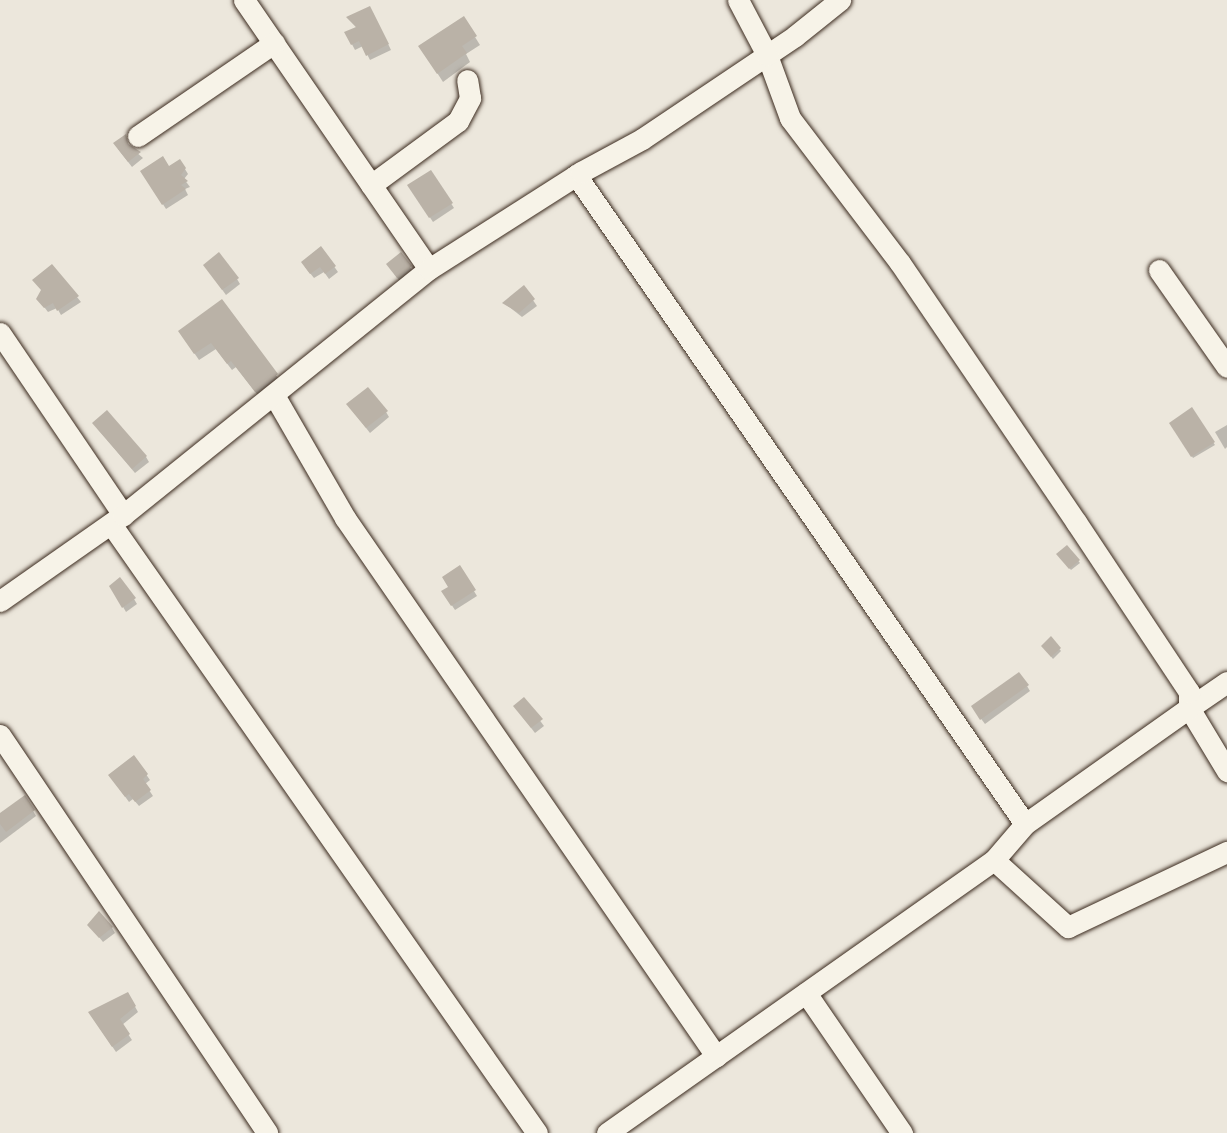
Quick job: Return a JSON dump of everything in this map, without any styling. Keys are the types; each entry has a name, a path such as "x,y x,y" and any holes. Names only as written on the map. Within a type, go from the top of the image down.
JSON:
{"street":[{"path":"244,0 429,269"},
{"path":"738,0 767,55 790,118 900,263 1069,512 1189,692 1189,708 1227,771"},
{"path":"0,601 117,519 429,269 576,175 642,139 767,55 840,0"},
{"path":"138,136 274,43"},
{"path":"371,185 458,121 470,98 467,80"},
{"path":"576,175 1025,824"},
{"path":"1159,270 1227,367"},
{"path":"0,333 117,519 537,1133"},
{"path":"274,395 345,518 716,1056"},
{"path":"607,1133 994,860 1025,824 1227,682"},
{"path":"0,735 267,1133"},
{"path":"994,860 1068,927 1227,852"},
{"path":"806,993 902,1133"}],"building":[{"path":"370,6 389,44 366,56 359,41 351,45 344,32 356,27 346,17"},
{"path":"464,16 477,36 462,46 467,53 437,74 418,46"},
{"path":"126,134 128,144 141,152 128,162 113,143"},
{"path":"163,156 169,166 180,159 186,168 181,175 188,181 181,185 186,189 162,205 140,171"},
{"path":"431,170 453,203 429,218 407,185"},
{"path":"321,246 336,266 325,274 320,267 310,274 301,262"},
{"path":"219,252 239,278 222,290 203,265"},
{"path":"401,252 412,266 397,278 386,264"},
{"path":"52,264 79,296 57,311 53,303 44,308 36,299 41,290 32,280"},
{"path":"524,285 535,299 519,313 502,303"},
{"path":"222,299 278,374 255,392 231,361 227,364 211,343 194,354 178,331"},
{"path":"368,387 388,411 366,428 346,404"},
{"path":"1192,407 1215,442 1191,457 1169,423"},
{"path":"107,410 147,456 132,469 92,423"},
{"path":"1067,545 1080,560 1069,569 1056,554"},
{"path":"460,565 476,590 451,606 441,591 448,587 442,577"},
{"path":"120,577 136,598 122,608 109,586"},
{"path":"1051,636 1061,648 1051,657 1041,646"},
{"path":"1019,672 1029,685 980,720 971,706"},
{"path":"524,697 543,719 531,728 513,706"},
{"path":"134,755 148,774 143,779 151,790 135,802 129,794 125,797 108,775"},
{"path":"25,795 35,810 6,832 0,824 0,813"},
{"path":"99,911 113,927 99,938 87,925"},
{"path":"128,992 136,1006 120,1019 130,1034 112,1047 88,1012"}]}
